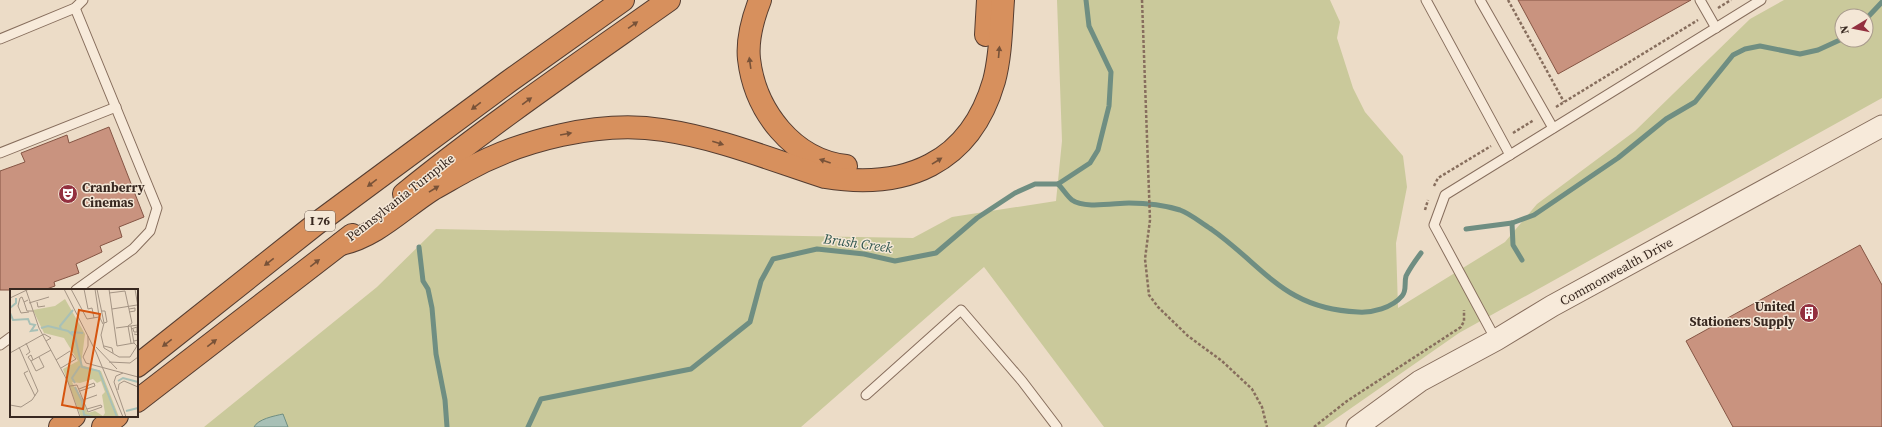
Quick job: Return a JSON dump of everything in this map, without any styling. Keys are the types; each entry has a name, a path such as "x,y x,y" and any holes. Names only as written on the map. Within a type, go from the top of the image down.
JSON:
{"highway":[{"path":"508,82 605,0"},
{"name":"Pennsylvania Turnpike","path":"138,365 316,224 508,82 623,0"},
{"name":"Pennsylvania Turnpike","path":"138,400 341,244 442,163 669,0"},
{"path":"760,0 750,33 749,58 752,79 761,102 774,123 789,139 807,153 823,161 838,165 875,168 911,159 928,150 957,124 968,109 977,90 983,70 988,0"},
{"path":"341,244 355,241 368,235 434,189 471,168 509,150 564,134 595,130 661,130 694,136 825,177 846,180 884,180 917,172 944,157 959,145 972,129 986,106 999,58 1003,0"},
{"path":"60,427 73,417"},
{"path":"103,427 116,417"}],"street":[{"name":"Commonwealth Drive","path":"1357,427 1420,381 1496,340 1558,303 1882,126"}],"lane":[{"path":"0,39 75,8 83,0"},
{"path":"1426,0 1510,155"},
{"path":"1480,0 1553,128"},
{"path":"1700,0 1716,28"},
{"path":"1496,340 1434,225 1445,195 1761,0"},
{"path":"75,8 157,208 150,231 133,249 77,289"},
{"path":"0,153 116,107"},
{"path":"866,395 961,310 1022,381 1057,427"},
{"path":"0,345 10,338"}],"path":[{"path":"1142,0 1150,220 1146,258 1149,295 1158,307 1188,336 1222,361 1252,389 1262,407 1267,427"},
{"path":"1508,0 1564,102"},
{"path":"1432,192 1438,178 1731,0"},
{"path":"1425,212 1425,206 1428,199"},
{"path":"1314,427 1347,401 1461,327 1464,311 1462,305"}],"green space":[{"path":"1057,0 1330,0 1340,22 1337,38 1353,88 1365,112 1403,156 1407,187 1396,243 1398,308 1505,242 1537,204 1635,131 1750,19 1784,0 1882,0 1882,98 1459,333 1324,427 1104,427 984,267 801,427 204,427 377,287 436,229 913,238 952,217 1056,201 1062,141"}],"shaded area":[{"path":"283,414 288,427 254,427 263,420"}],"building":[{"path":"1518,0 1691,0 1558,74"},
{"name":"Cranberry Cinemas","path":"109,127 144,217 119,227 122,237 100,246 102,252 76,264 79,273 54,282 55,286 47,289 0,290 0,171 25,162 21,153 67,135 69,143"},
{"name":"United Stationers Supply","path":"1860,245 1882,285 1882,427 1733,427 1686,341"}],"waterway":[{"name":"Brush Creek","path":"528,427 541,399 691,369 750,322 761,281 773,259 817,249 864,254 895,261 936,253 977,218 1015,193 1035,184 1058,184 1090,163 1098,150 1109,106 1111,72 1089,26 1086,0"},
{"path":"1874,10 1882,2"},
{"path":"1466,229 1512,223 1534,215 1618,158 1666,119 1695,102 1733,55 1745,49 1760,46 1800,54 1818,50 1834,43"},
{"path":"1058,184 1068,197 1077,203 1092,205 1142,203 1180,210 1192,216 1230,243 1277,284 1311,303 1333,309 1369,312 1382,309 1393,304 1404,294 1406,276 1421,253"},
{"path":"1512,223 1513,245 1522,260"},
{"path":"419,247 423,281 428,289 432,308 436,354 445,400 447,427"}],"place":[{"name":"Cranberry Cinemas","path":"68,194"},
{"name":"United Stationers Supply","path":"1809,313"}]}
